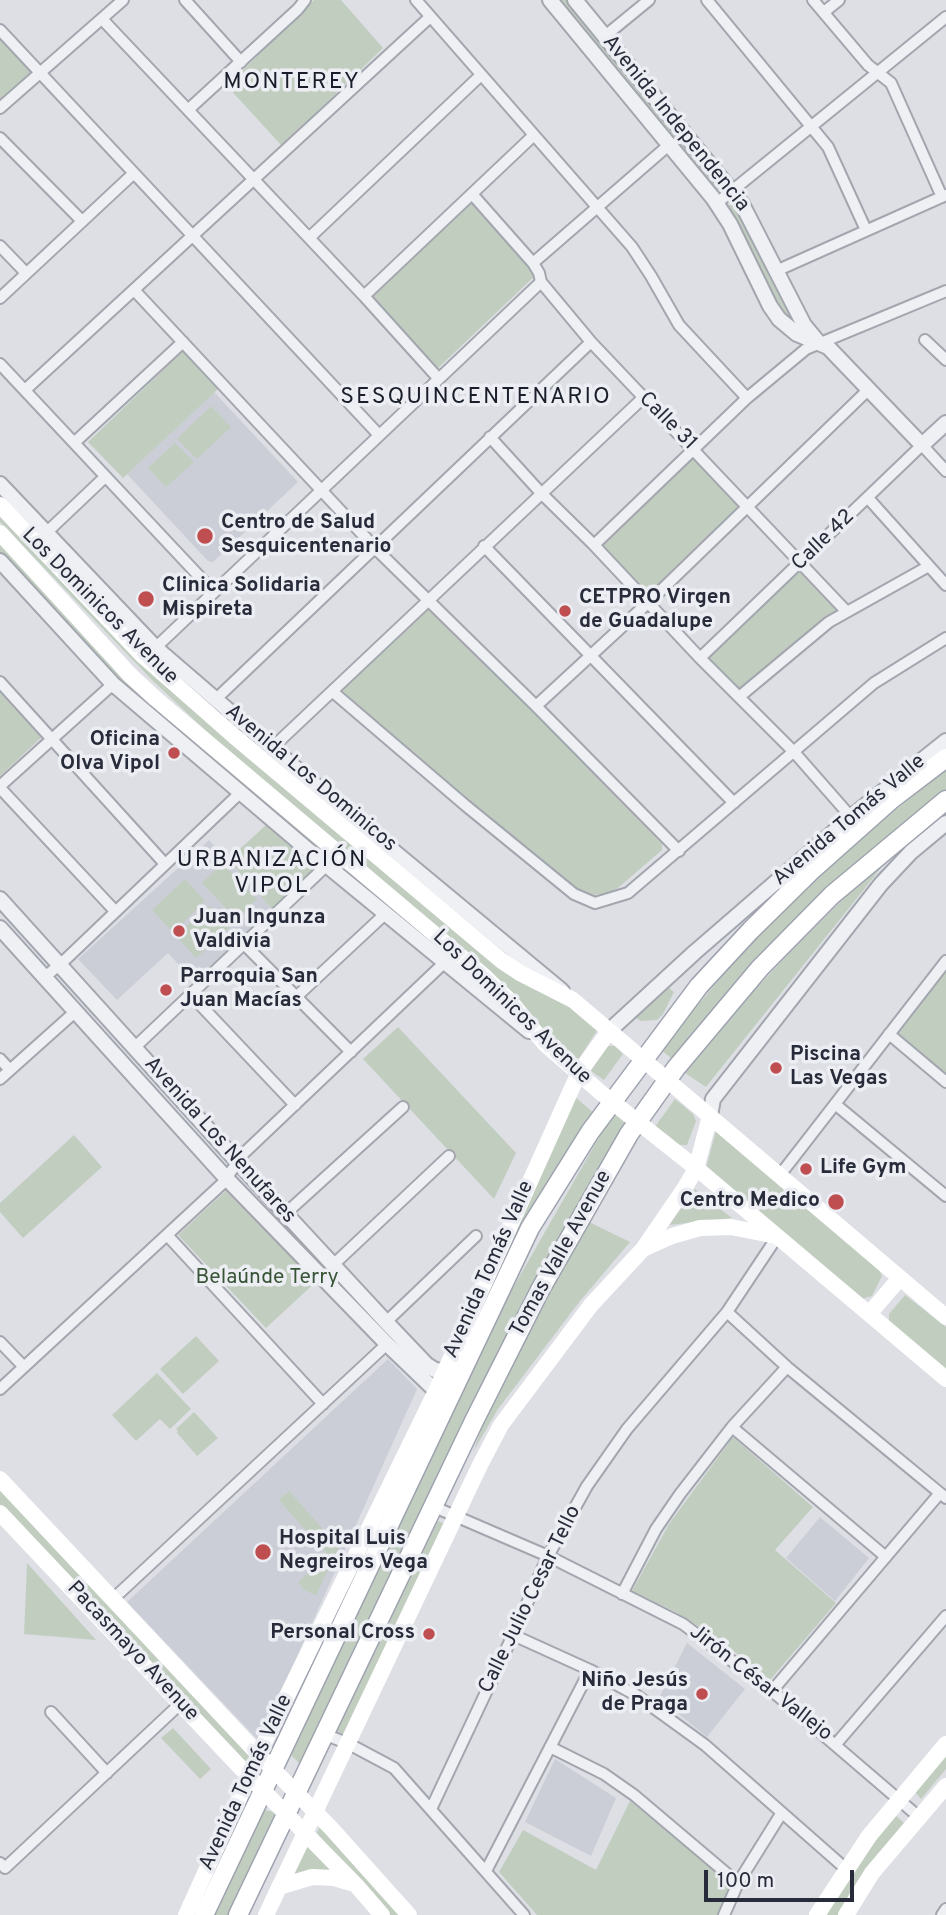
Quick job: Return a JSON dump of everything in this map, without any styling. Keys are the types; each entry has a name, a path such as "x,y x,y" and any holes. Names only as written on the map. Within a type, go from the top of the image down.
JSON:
{"main road":[{"name":"Los Dominicos Avenue","path":"0,505 151,653 377,858 502,961 573,1000 946,1317"},
{"name":"Los Dominicos Avenue","path":"0,533 130,675 483,975 511,1002 545,1044 611,1102 696,1169 946,1379"},
{"path":"611,1102 699,986 751,930 811,871 892,799 946,758"},
{"name":"Tomas Valle Avenue","path":"238,1915 432,1506 540,1290 637,1122 667,1079 760,968 832,895 946,800"},
{"name":"Avenida Tomás Valle","path":"186,1915 259,1755 436,1391 579,1073 609,1031"},
{"name":"Tomas Valle Avenue","path":"274,1771 530,1228 611,1102"},
{"path":"266,1915 501,1425 591,1306 643,1249 696,1169 709,1116"},
{"path":"643,1249 672,1236 700,1228 731,1227 777,1237"},
{"path":"869,1314 900,1278"},
{"name":"Pacasmayo Avenue","path":"0,1479 274,1771 316,1812 409,1915"},
{"name":"Pacasmayo Avenue","path":"0,1513 382,1915"},
{"path":"96,1615 113,1599"},
{"path":"817,1915 846,1869 899,1799 946,1744"},
{"name":"Avenida Tomás Valle","path":"204,1915 274,1771"},
{"path":"846,1915 872,1873 946,1786"},
{"path":"279,1887 312,1877 334,1878 356,1885"}],"street":[{"path":"0,108 123,0"},
{"path":"186,0 241,62"},
{"path":"416,0 632,247 679,325 747,398"},
{"name":"Avenida Independencia","path":"550,0 717,203 779,319 797,334 819,343"},
{"name":"Avenida Independencia","path":"575,0 733,190 758,231 804,325 819,343"},
{"path":"606,36 649,0"},
{"path":"707,0 828,146 866,230"},
{"path":"776,271 944,196 891,83 868,65 813,0"},
{"path":"824,12 839,0"},
{"path":"189,109 241,62 298,3"},
{"path":"25,390 430,17"},
{"path":"717,203 946,18"},
{"path":"102,19 255,179 438,378"},
{"path":"0,30 379,435"},
{"path":"309,238 481,75"},
{"path":"364,296 534,135"},
{"path":"0,138 82,221"},
{"path":"533,263 670,144"},
{"path":"0,298 134,173"},
{"name":"Calle 31","path":"472,194 533,263 541,282 591,342 846,611"},
{"path":"0,246 26,273"},
{"path":"151,653 541,282"},
{"path":"135,291 321,492 678,851"},
{"path":"594,545 747,398 806,349 946,291"},
{"path":"925,340 946,360"},
{"path":"75,442 183,342"},
{"path":"216,699 591,342"},
{"path":"819,343 834,353 946,471"},
{"path":"0,363 214,592"},
{"path":"536,706 648,603 868,390"},
{"path":"273,747 643,398"},
{"name":"Calle 42","path":"700,658 946,423"},
{"path":"490,437 700,658 794,752 851,817"},
{"path":"46,533 105,477"},
{"name":"Avenida Los Dominicos","path":"0,484 151,653 216,699 350,815 573,1000"},
{"path":"869,498 946,585"},
{"path":"484,546 734,803"},
{"path":"0,561 113,684 385,914 545,1044"},
{"path":"739,697 846,611 929,566"},
{"path":"333,692 574,894 595,903 628,894 874,683 946,638"},
{"path":"0,682 165,864"},
{"path":"113,684 0,787 115,911"},
{"name":"Avenida Tomás Valle","path":"609,1031 695,952 851,817 946,741"},
{"path":"44,977 242,792"},
{"path":"709,1116 713,1099 881,884 911,852 946,823"},
{"path":"134,1048 245,946 327,865"},
{"name":"Avenida Los Nenufares","path":"0,899 238,1163 386,1322 428,1365 435,1370 445,1371"},
{"path":"296,997 385,914"},
{"name":"Avenida Los Nenufares","path":"0,928 228,1179 436,1391"},
{"path":"245,946 351,1052"},
{"path":"780,1175 946,961"},
{"path":"0,1389 228,1179 243,1154 444,962"},
{"path":"191,995 295,1105"},
{"path":"0,1079 76,1011"},
{"path":"889,1034 946,1082"},
{"path":"0,1059 10,1070"},
{"path":"835,1104 946,1196"},
{"path":"285,1214 403,1107"},
{"path":"333,1265 449,1156"},
{"path":"167,1235 323,1404"},
{"path":"386,1322 476,1236"},
{"name":"Calle Julio Cesar Tello","path":"430,1809 548,1556 587,1486 611,1451 727,1312 777,1237"},
{"path":"727,1312 787,1367 943,1495 886,1557 772,1691"},
{"path":"0,1342 24,1367"},
{"path":"113,1599 387,1344"},
{"path":"622,1594 666,1513 732,1427 787,1367"},
{"path":"732,1427 886,1557"},
{"name":"Jirón César Vallejo","path":"432,1506 548,1556 700,1634 836,1744 919,1817"},
{"path":"836,1744 946,1616"},
{"path":"513,1635 590,1670 636,1695 705,1745 846,1869"},
{"path":"486,1871 590,1670"},
{"path":"2,1866 180,1704"},
{"path":"51,1712 107,1773"},
{"path":"324,1734 394,1768 524,1915"},
{"path":"550,1747 604,1774 634,1795 738,1884"},
{"path":"724,1915 738,1884 781,1814"},
{"path":"942,1915 946,1909"}],"shaded area":[{"path":"214,392 298,482 213,562 208,561 127,474"},
{"name":"Juan Ingunza Valdivia","path":"209,840 273,910 194,981 168,953 117,1000 78,959"},
{"name":"Hospital Luis Negreiros Vega","path":"388,1359 417,1389 259,1741 127,1602"},
{"path":"820,1517 869,1558 835,1601 786,1558"},
{"name":"Niño Jesús de Praga","path":"687,1643 745,1689 707,1737 659,1698"},
{"path":"555,1759 616,1798 591,1856 525,1822"}],"green space":[{"path":"314,0 341,0 383,48 282,146 227,86"},
{"path":"556,0 569,0 722,189 714,190"},
{"path":"0,36 33,72 0,103"},
{"path":"474,200 537,274 438,368 372,296"},
{"path":"736,201 796,326 781,314 727,208"},
{"path":"183,351 218,389 123,478 88,442"},
{"path":"211,406 231,427 197,459 177,439"},
{"path":"175,443 194,462 166,487 148,468"},
{"path":"693,455 742,507 652,596 645,597 601,548 602,540"},
{"path":"0,509 154,672 598,1029 578,1060 223,747 151,679 0,522"},
{"path":"0,543 122,675 484,982 505,1007 109,673 0,554"},
{"path":"800,568 837,607 837,612 738,692 704,658"},
{"path":"426,607 433,607 662,844 662,850 618,888 607,894 588,895 573,889 341,693 342,688"},
{"path":"0,688 44,735 0,776"},
{"path":"946,769 946,790 882,841 789,926 672,1059 660,1049 749,945 805,888 863,836"},
{"path":"266,825 316,868 273,910 228,860"},
{"path":"889,858 706,1087 685,1073 789,953 853,889"},
{"path":"222,863 257,899 236,919 202,883"},
{"path":"185,879 205,901 173,932 152,910"},
{"path":"209,906 229,928 196,958 176,936"},
{"path":"946,971 946,1074 898,1034"},
{"path":"669,988 674,992 657,1020 641,1021 636,1018"},
{"path":"398,1027 516,1153 494,1199 363,1059"},
{"path":"608,1046 615,1046 623,1054 604,1080 591,1071 590,1065"},
{"path":"574,1096 595,1114 564,1157 519,1243 511,1239"},
{"path":"675,1099 693,1114 696,1121 687,1145 678,1145 654,1128"},
{"path":"613,1113 625,1123 525,1296 301,1765 291,1755 490,1328"},
{"path":"716,1131 877,1266 882,1276 872,1296 861,1299 706,1168"},
{"path":"74,1135 102,1167 23,1238 0,1212 0,1203"},
{"name":"Belaúnde Terry","path":"229,1188 318,1280 266,1328 178,1235"},
{"path":"695,1189 732,1218 669,1225"},
{"path":"587,1221 630,1242 580,1301 498,1409 473,1452 486,1416"},
{"path":"905,1295 946,1327 946,1375 889,1327 889,1314"},
{"path":"196,1336 219,1361 183,1394 160,1369"},
{"path":"157,1373 191,1409 170,1429 160,1419 136,1441 112,1415"},
{"path":"194,1412 218,1438 197,1456 176,1429"},
{"path":"733,1437 813,1507 775,1550 836,1603 770,1680 716,1637 674,1611 632,1591 669,1524"},
{"path":"0,1479 259,1755 247,1775 0,1513"},
{"path":"289,1491 339,1547 316,1595 306,1591 298,1582 328,1555 279,1500"},
{"path":"438,1521 445,1524 344,1735 333,1730"},
{"path":"27,1563 96,1640 24,1634"},
{"path":"173,1728 211,1769 200,1779 161,1738"},
{"path":"946,1752 946,1769 921,1799 914,1791"},
{"path":"630,1801 733,1886 719,1915 537,1915 499,1872 523,1830 596,1870"},
{"path":"264,1810 274,1812 276,1818 229,1915 213,1915"},
{"path":"894,1814 904,1823 838,1915 825,1915"},
{"path":"321,1824 400,1915 388,1915 317,1833"},
{"path":"310,1842 337,1871 294,1874"}],"place":[{"name":"Centro de Salud Sesquicentenario","path":"205,536"},
{"name":"Clinica Solidaria Mispireta","path":"146,599"},
{"name":"CETPRO Virgen de Guadalupe","path":"565,611"},
{"name":"Oficina Olva Vipol","path":"174,753"},
{"name":"Juan Ingunza Valdivia","path":"179,931"},
{"name":"Parroquia San Juan Macías","path":"166,990"},
{"name":"Piscina Las Vegas","path":"776,1068"},
{"name":"Life Gym","path":"806,1169"},
{"name":"Centro Medico","path":"836,1202"},
{"name":"Hospital Luis Negreiros Vega","path":"263,1552"},
{"name":"Personal Cross","path":"429,1634"},
{"name":"Niño Jesús de Praga","path":"702,1694"}],"district":[{"name":"MONTEREY","path":"292,83"},
{"name":"SESQUINCENTENARIO","path":"476,398"},
{"name":"URBANIZACIÓN VIPOL","path":"272,874"}]}
